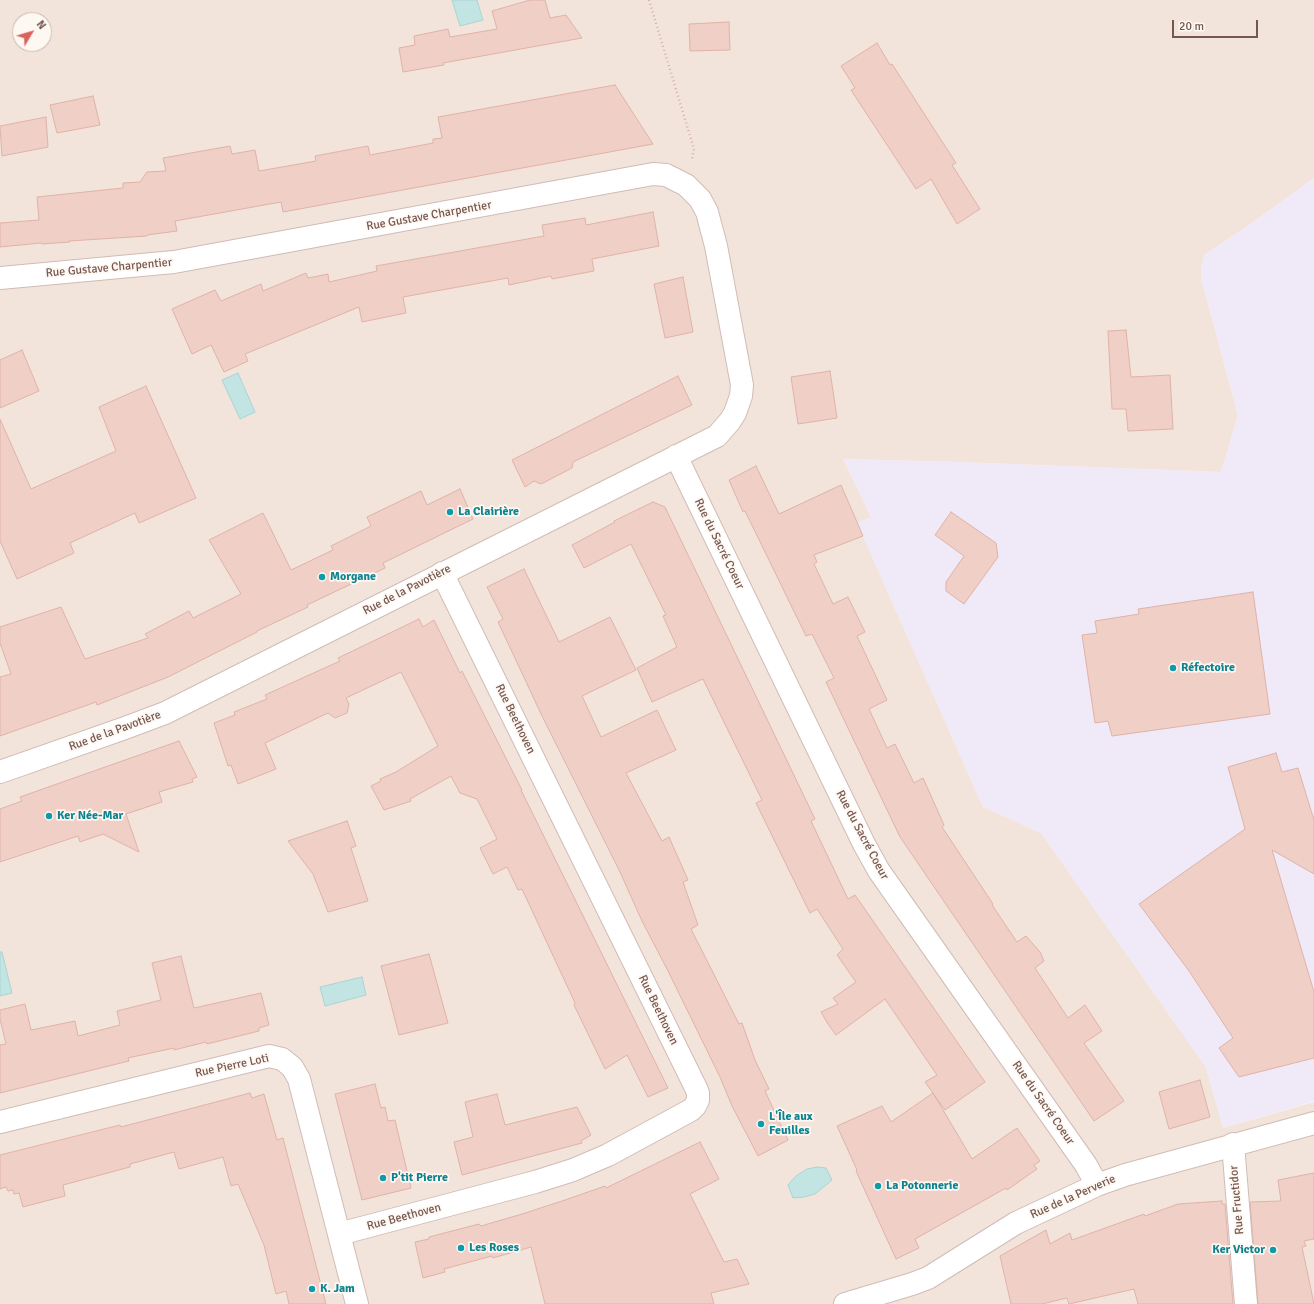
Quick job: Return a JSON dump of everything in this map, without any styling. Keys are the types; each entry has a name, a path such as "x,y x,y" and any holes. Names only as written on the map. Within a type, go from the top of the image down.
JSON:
{"street":[{"name":"Rue Gustave Charpentier","path":"0,278 174,262 653,174 666,175 686,186 700,199 707,212 716,246 735,344"},
{"name":"Rue de la Pavotière","path":"0,772 125,728 165,712 442,572 717,436 735,413 741,396 742,385 735,344"},
{"name":"Rue du Sacré Coeur","path":"676,456 864,844 879,871 1086,1165 1097,1185"},
{"name":"Rue Beethoven","path":"338,1234 535,1182 573,1170 608,1155 691,1110 698,1100 696,1088 442,572"},
{"name":"Rue Pierre Loti","path":"0,1122 269,1056 282,1059 292,1067 299,1079 357,1304"},
{"name":"Rue de la Perverie","path":"845,1304 928,1278 1016,1223 1097,1185 1125,1174 1314,1122"},
{"name":"Rue Fructidor","path":"1233,1144 1246,1304"}],"path":[{"path":"648,0 694,148 686,186"}],"shaded area":[{"path":"0,0 1314,0 1314,178 1249,225 1204,255 1201,278 1238,415 1221,472 843,459 871,517 857,523 983,807 1041,833 1206,1067 1223,1128 1314,1102 1314,1304 0,1304"},
{"path":"1314,178 1314,1101 1223,1128 1206,1067 1041,833 983,807 857,523 871,517 843,459 1221,472 1238,415 1201,278 1201,266 1204,255 1249,225"}],"water":[{"path":"452,0 477,0 483,20 460,26"},
{"path":"238,373 255,412 240,419 222,380"},
{"path":"0,952 2,952 12,993 0,996"},
{"path":"362,977 366,995 325,1006 320,987"},
{"path":"817,1167 826,1168 832,1180 815,1194 793,1198 788,1185 796,1176 807,1169"}],"building":[{"path":"530,0 545,0 550,18 566,15 582,38 443,63 444,65 403,72 399,48 415,45 414,36 448,29 450,37 497,29 492,11"},
{"path":"729,22 730,50 690,51 689,24"},
{"path":"877,43 890,65 892,64 956,163 952,165 980,209 957,224 931,179 916,189 851,90 855,88 841,66"},
{"path":"615,85 653,144 283,212 281,202 175,221 177,231 147,236 0,247 0,223 39,220 37,197 123,188 123,183 140,182 147,172 166,171 163,158 230,146 232,154 255,150 259,171 316,161 315,156 368,146 370,155 433,143 433,139 442,138 438,117"},
{"path":"93,96 100,125 57,133 50,105"},
{"path":"46,117 48,147 2,156 0,126"},
{"path":"653,212 659,246 592,259 594,271 552,279 551,276 509,285 508,278 403,297 406,313 362,322 359,307 245,354 248,361 224,372 211,345 192,354 172,309 215,290 221,301 261,284 263,291 306,273 308,278 328,274 329,282 377,271 376,266 544,236 542,225 585,218 586,225"},
{"path":"683,277 693,332 665,338 654,284"},
{"path":"1126,330 1131,377 1170,375 1173,429 1128,431 1126,409 1112,409 1108,331"},
{"path":"22,350 39,391 0,408 0,360"},
{"path":"830,371 837,418 798,424 791,377"},
{"path":"678,376 692,405 573,462 572,468 541,484 534,481 525,487 512,460"},
{"path":"146,386 196,498 139,523 135,513 70,543 74,553 17,579 0,541 0,419 31,489 116,451 99,407"},
{"path":"756,466 779,514 841,485 863,536 814,555 817,562 814,564 833,604 848,597 865,632 857,636 887,700 869,709 887,748 895,744 914,783 923,778 944,825 942,827 1017,942 1026,936 1040,952 1044,961 1035,968 1068,1018 1085,1005 1102,1031 1084,1043 1124,1101 1094,1121 900,837 826,682 834,678 812,634 806,636 745,511 743,512 729,480"},
{"path":"460,489 473,519 383,563 385,568 307,605 308,607 257,631 168,677 97,705 96,702 0,736 0,677 11,674 0,643 0,627 61,607 85,659 148,638 145,634 189,611 193,618 241,594 209,540 263,513 291,570 333,550 331,546 371,526 367,517 421,491 427,505"},
{"path":"653,502 665,507 815,819 811,821 848,899 855,895 985,1082 945,1110 925,1082 937,1075 885,999 836,1035 828,1024 821,1012 838,1004 833,998 856,982 837,955 843,949 817,909 810,913 756,803 762,800 703,679 652,702 637,668 677,647 663,616 666,615 631,544 584,568 572,545 615,522 614,521"},
{"path":"951,512 996,543 998,557 964,604 946,591 946,582 964,556 935,535"},
{"path":"524,569 559,642 610,617 636,670 582,696 601,737 657,710 676,750 626,773 662,841 669,837 688,880 683,882 698,925 691,929 739,1024 742,1023 755,1060 769,1089 765,1091 788,1140 758,1156 732,1106 720,1077 542,716 498,622 503,619 487,587"},
{"name":"Réfectoire","path":"1253,592 1270,714 1112,736 1108,721 1095,723 1082,635 1097,633 1095,621 1139,614 1138,609"},
{"path":"419,619 423,627 434,620 460,673 462,671 668,1088 648,1097 627,1055 605,1069 574,1005 575,1003 522,889 518,890 507,867 493,874 480,848 497,839 477,799 460,793 451,776 410,799 411,801 384,810 371,786 381,781 380,779 396,772 438,746 401,672 346,698 349,704 347,713 335,718 328,713 265,743 276,769 238,784 231,765 228,766 214,723 235,715 234,712 267,699 265,695 340,661 338,658"},
{"path":"179,741 197,777 192,779 193,782 159,792 162,802 126,814 139,852 103,834 80,842 78,836 0,862 0,809 22,801 20,797"},
{"path":"1276,753 1282,772 1298,768 1314,820 1314,874 1272,850 1314,992 1314,1058 1239,1077 1219,1048 1233,1038 1189,971 1139,904 1245,829 1228,767"},
{"path":"347,821 356,846 351,848 368,901 328,912 313,874 288,841"},
{"path":"429,954 448,1023 399,1035 381,966"},
{"path":"181,956 194,1008 261,993 269,1025 259,1028 259,1031 207,1044 206,1042 174,1050 174,1048 128,1058 129,1061 0,1093 0,1045 6,1044 0,1019 0,1010 25,1004 31,1030 75,1021 78,1036 120,1025 117,1011 161,1000 152,963"},
{"path":"1200,1080 1210,1117 1169,1129 1159,1092"},
{"path":"375,1084 381,1108 385,1107 388,1121 395,1120 411,1188 362,1200 335,1094"},
{"path":"250,1093 252,1098 264,1094 277,1140 283,1138 326,1304 289,1304 286,1291 276,1294 264,1245 238,1184 231,1186 223,1157 179,1169 174,1152 130,1164 130,1167 63,1185 65,1196 23,1207 19,1193 14,1194 13,1190 8,1191 6,1187 0,1189 0,1155 120,1125 121,1127"},
{"path":"933,1093 972,1159 1017,1128 1040,1161 1034,1165 1037,1169 1007,1190 1006,1188 915,1239 919,1248 896,1259 837,1126 882,1106 891,1122"},
{"path":"497,1094 505,1125 577,1107 591,1135 581,1141 582,1143 462,1175 454,1142 473,1137 465,1102"},
{"path":"700,1142 719,1179 690,1194 724,1262 737,1259 749,1284 711,1293 714,1304 545,1304 531,1247 493,1258 492,1256 444,1269 445,1272 423,1278 415,1242 479,1224 481,1226 605,1186 606,1188"},
{"path":"1314,1173 1314,1239 1304,1241 1306,1246 1302,1247 1314,1304 1258,1304 1250,1202 1281,1201 1278,1180"},
{"path":"1222,1201 1222,1204 1225,1204 1233,1304 1138,1304 1134,1289 1069,1304 1067,1298 1042,1304 1011,1304 1000,1256 1046,1230 1050,1244 1070,1233 1072,1240 1144,1214 1145,1216 1178,1204"}],"place":[{"name":"La Clairière","path":"450,512"},
{"name":"Morgane","path":"322,577"},
{"name":"Réfectoire","path":"1173,668"},
{"name":"Ker Née-Mar","path":"49,816"},
{"name":"L'Île aux Feuilles","path":"761,1124"},
{"name":"P'tit Pierre","path":"383,1178"},
{"name":"La Potonnerie","path":"878,1186"},
{"name":"Les Roses","path":"461,1248"},
{"name":"Ker Victor","path":"1273,1250"},
{"name":"K. Jam","path":"312,1289"}]}
